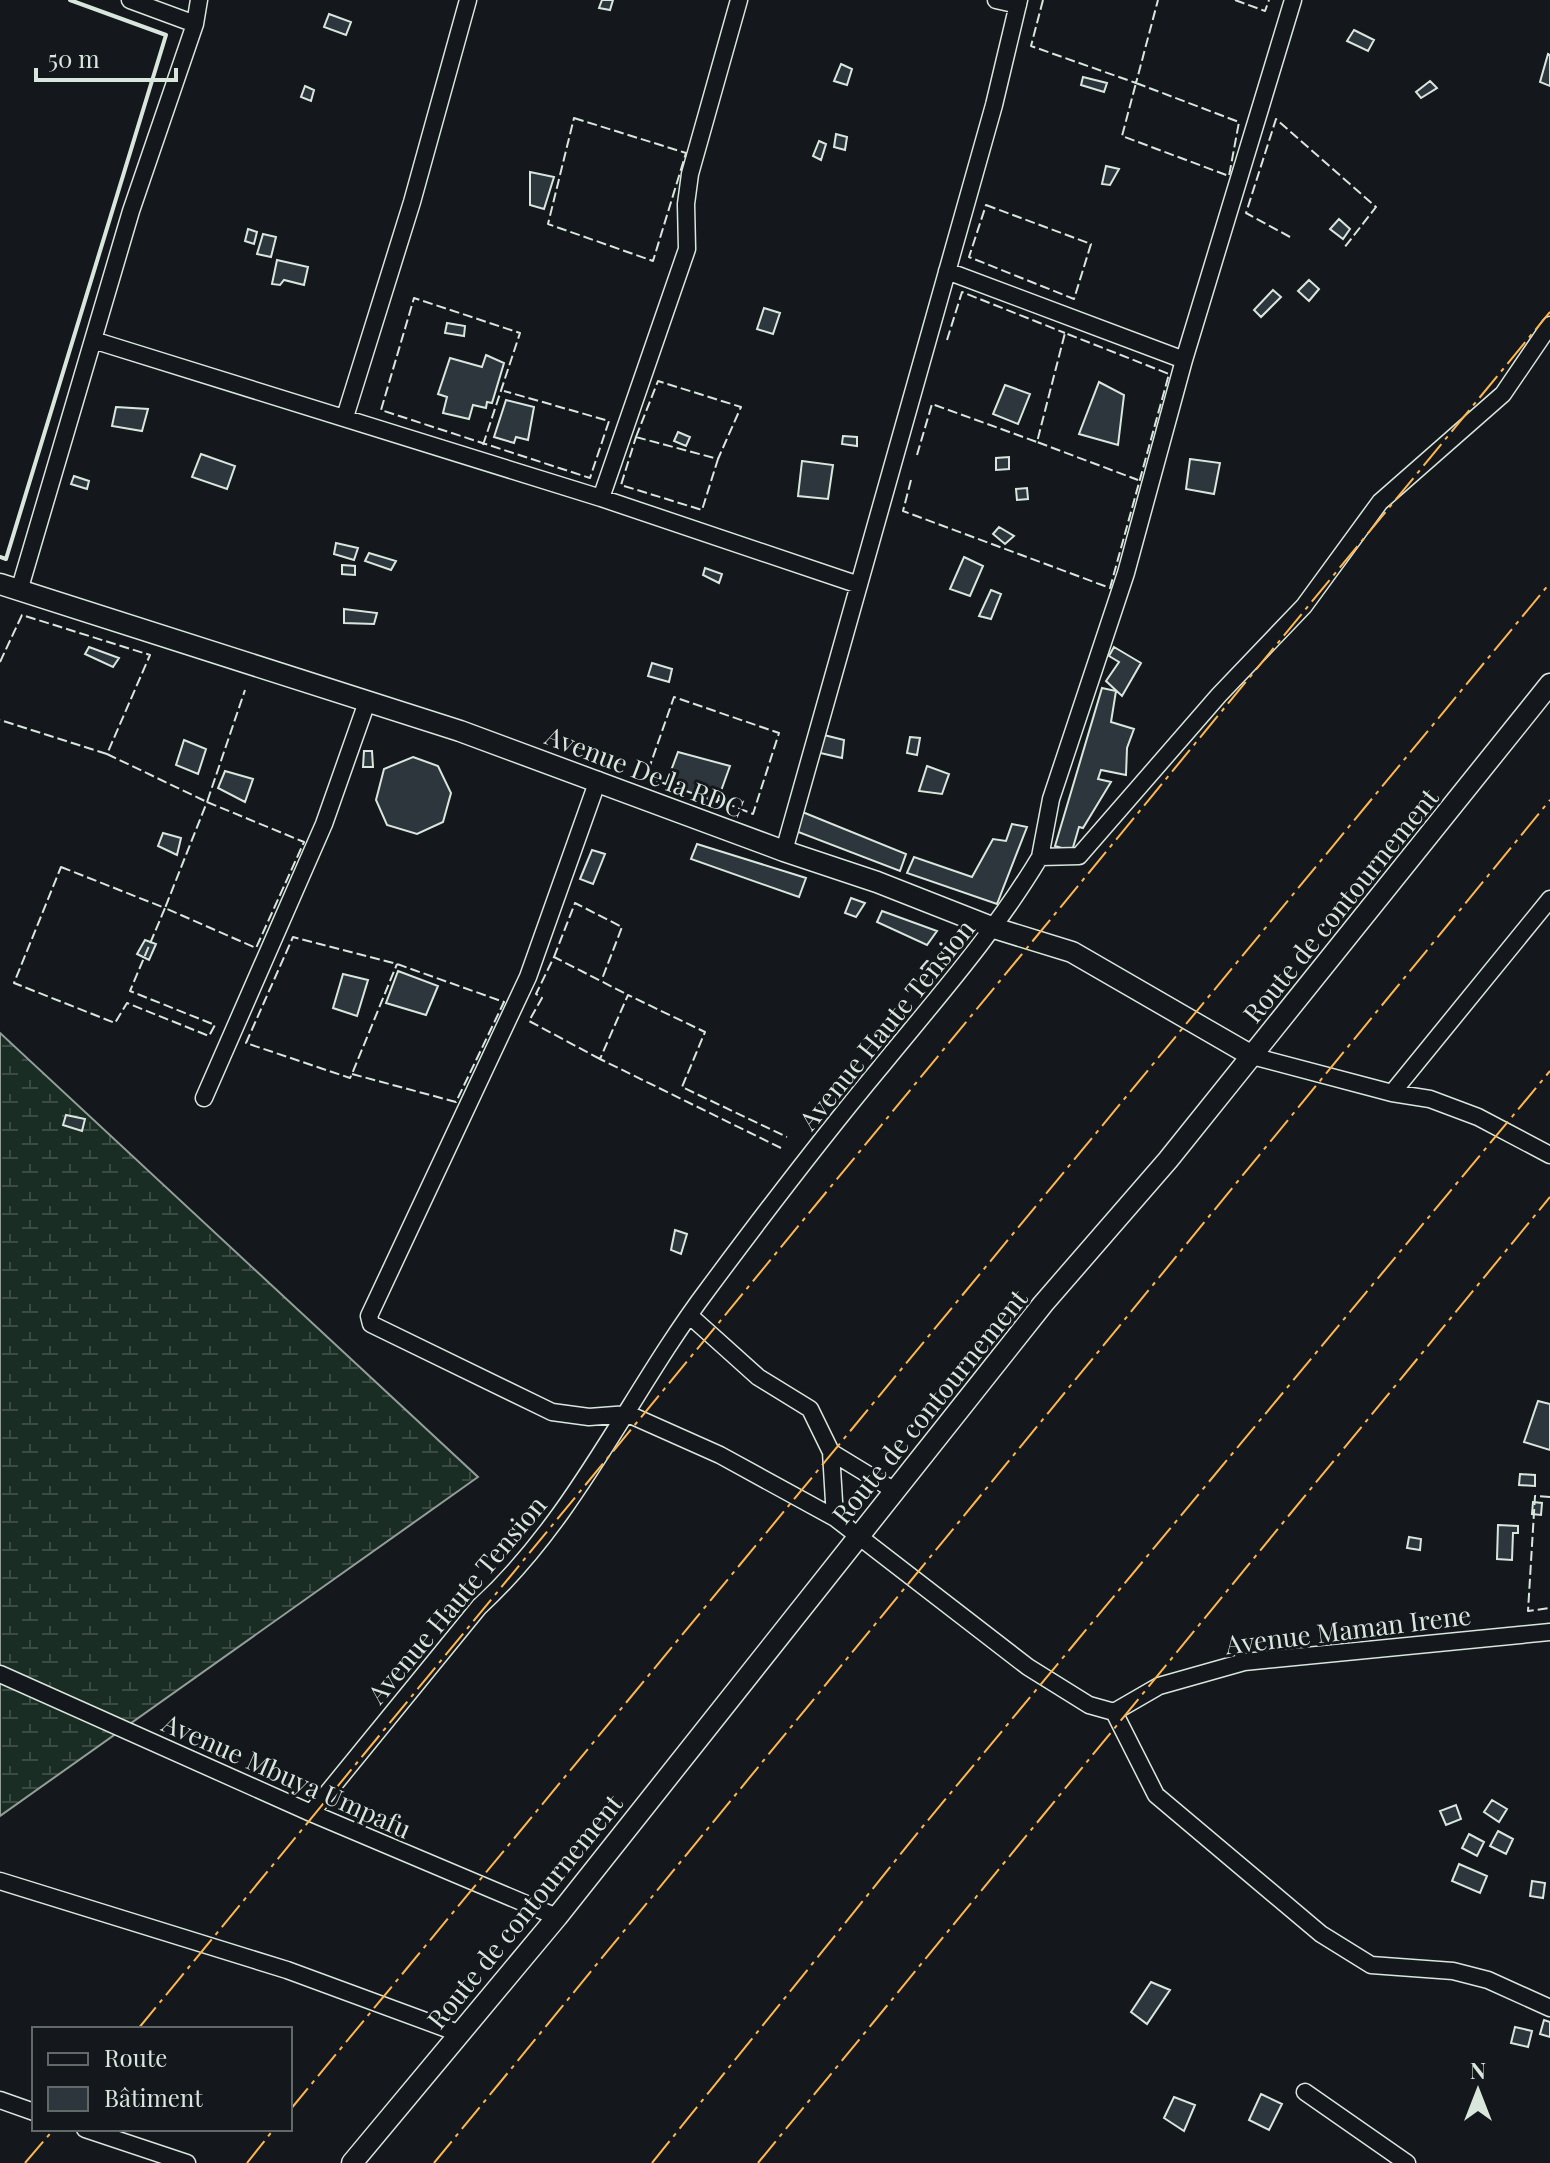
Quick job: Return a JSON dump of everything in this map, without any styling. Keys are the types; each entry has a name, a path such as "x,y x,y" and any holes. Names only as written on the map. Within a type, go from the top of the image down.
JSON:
{"street":[{"path":"130,0 195,24"},
{"path":"10,587 93,340 131,211 195,24 199,0"},
{"path":"345,417 408,216 468,0"},
{"path":"601,498 687,249 686,204 690,174 739,0"},
{"path":"784,851 947,271 1018,2 996,0"},
{"path":"1293,0 1184,360 1126,573 1051,799 1040,857 1079,856 1219,695 1304,606 1380,502 1503,394 1550,325"},
{"path":"947,271 1184,360"},
{"path":"93,340 601,498 859,585"},
{"name":"Avenue De la RDC","path":"10,587 598,780 994,928 1072,952 1252,1056"},
{"name":"Route de contournement","path":"352,2163 557,1917 1043,1304 1168,1160 1550,684"},
{"path":"204,1098 324,824 367,702"},
{"path":"598,780 528,977 369,1316 371,1324 445,1357 552,1412 589,1417 628,1414 720,1455 835,1518 1028,1667 1089,1705 1114,1712 1156,1795 1321,1934 1371,1965 1453,1971 1488,1980 1550,2008"},
{"name":"Avenue Haute Tension","path":"311,1813 479,1607 511,1577 544,1538 628,1414 658,1359 689,1315 864,1087 994,928 1040,857"},
{"path":"1392,1093 1550,899"},
{"path":"1252,1056 1392,1093 1430,1099 1478,1117 1550,1155"},
{"path":"689,1315 758,1377 810,1409 831,1452 835,1518"},
{"path":"831,1452 895,1491"},
{"name":"Avenue Maman Irene","path":"1114,1712 1159,1686 1244,1662 1550,1632"},
{"name":"Avenue Mbuya Umpafu","path":"0,1674 311,1813 557,1917"},
{"path":"0,1881 287,1970 458,2033"},
{"path":"1305,2092 1407,2163"},
{"path":"0,2100 32,2111"},
{"path":"91,2131 187,2163"}],"green space":[{"path":"0,1033 478,1477 0,1816"}],"building":[{"path":"602,0 613,0 610,10 599,8"},
{"path":"329,14 351,22 346,35 324,27"},
{"path":"1354,30 1374,40 1368,51 1347,41"},
{"path":"1550,55 1550,86 1540,82"},
{"path":"841,64 852,69 847,85 834,81"},
{"path":"1083,77 1107,83 1104,92 1081,85"},
{"path":"1430,81 1437,88 1421,98 1416,92"},
{"path":"305,86 314,90 311,101 301,97"},
{"path":"836,134 847,137 845,150 834,147"},
{"path":"819,141 826,144 821,160 813,156"},
{"path":"1106,166 1119,169 1110,185 1102,184"},
{"path":"530,172 554,177 544,209 530,205"},
{"path":"1339,219 1350,229 1343,239 1330,229"},
{"path":"248,229 257,232 254,244 245,241"},
{"path":"263,234 276,237 271,257 257,254"},
{"path":"277,260 308,267 304,285 284,280 280,285 272,284"},
{"path":"1309,280 1319,289 1309,301 1298,291"},
{"path":"1273,290 1281,297 1261,317 1254,310"},
{"path":"764,308 780,313 773,334 757,329"},
{"path":"447,323 465,326 464,336 445,333"},
{"path":"486,355 504,363 492,403 487,402 486,408 473,405 469,419 443,413 447,397 438,394 450,358 482,367"},
{"path":"1099,382 1124,395 1118,445 1079,434"},
{"path":"1005,385 1030,394 1018,424 993,414"},
{"path":"506,400 534,407 528,440 516,437 514,443 494,437"},
{"path":"116,407 148,409 142,431 112,426"},
{"path":"678,432 690,437 686,446 674,441"},
{"path":"843,436 857,437 857,446 842,444"},
{"path":"201,454 235,466 227,489 192,477"},
{"path":"1009,457 1009,469 996,470 996,458"},
{"path":"1190,459 1220,463 1214,494 1186,489"},
{"path":"802,461 833,465 828,499 798,496"},
{"path":"74,476 89,481 87,489 71,484"},
{"path":"1027,488 1028,499 1017,500 1016,489"},
{"path":"999,527 1014,536 1005,544 993,534"},
{"path":"336,543 358,548 354,560 334,554"},
{"path":"369,553 396,561 391,570 365,561"},
{"path":"964,557 983,566 970,596 950,589"},
{"path":"342,565 355,566 355,575 342,574"},
{"path":"705,568 722,574 719,583 703,575"},
{"path":"991,590 1001,594 991,619 979,616"},
{"path":"344,609 377,613 374,624 344,623"},
{"path":"89,647 119,658 113,667 85,654"},
{"path":"1114,647 1141,663 1122,696 1106,681 1119,662 1109,656"},
{"path":"652,663 672,669 669,682 648,676"},
{"path":"1102,688 1116,691 1111,722 1134,729 1127,748 1126,775 1101,770 1098,779 1111,782 1083,828 1079,827 1072,851 1055,846"},
{"path":"820,734 844,740 842,758 816,752"},
{"path":"910,737 920,738 917,755 907,753"},
{"path":"184,740 206,749 198,774 176,765"},
{"path":"364,751 372,751 373,767 363,767"},
{"path":"678,752 730,766 717,802 666,784"},
{"path":"413,757 438,766 451,793 443,822 417,834 387,825 376,800 384,769"},
{"path":"927,766 949,774 942,794 919,791"},
{"path":"225,771 253,779 245,802 218,788"},
{"path":"800,811 906,854 900,871 793,830"},
{"path":"1012,824 1027,827 997,904 907,873 914,857 972,877 993,839 1006,841"},
{"path":"163,833 181,838 177,855 158,846"},
{"path":"697,844 806,878 799,897 691,859"},
{"path":"592,850 605,854 593,884 580,879"},
{"path":"851,898 865,903 856,917 845,913"},
{"path":"882,911 937,931 927,945 877,922"},
{"path":"145,940 156,944 149,960 137,954"},
{"path":"927,961 944,968 937,978 921,968"},
{"path":"398,971 438,986 426,1015 386,1003"},
{"path":"343,974 368,980 357,1016 333,1008"},
{"path":"66,1115 85,1119 82,1131 63,1125"},
{"path":"675,1230 687,1234 681,1254 671,1250"},
{"path":"1538,1401 1550,1404 1550,1450 1524,1442"},
{"path":"1520,1474 1535,1475 1535,1486 1519,1485"},
{"path":"1533,1502 1542,1503 1541,1515 1532,1514"},
{"path":"1498,1525 1518,1526 1518,1533 1513,1533 1512,1560 1497,1559"},
{"path":"1409,1537 1421,1539 1420,1550 1407,1548"},
{"path":"1492,1800 1507,1809 1499,1822 1484,1812"},
{"path":"1456,1805 1461,1819 1446,1825 1440,1811"},
{"path":"1498,1831 1513,1839 1506,1854 1490,1846"},
{"path":"1469,1834 1484,1842 1477,1856 1462,1848"},
{"path":"1459,1864 1487,1876 1480,1893 1452,1881"},
{"path":"1532,1881 1545,1883 1543,1898 1530,1896"},
{"path":"1151,1982 1170,1990 1147,2024 1131,2012"},
{"path":"1544,2020 1550,2022 1550,2037 1540,2034"},
{"path":"1515,2027 1532,2031 1528,2047 1511,2043"},
{"path":"1261,2094 1282,2104 1269,2130 1249,2120"},
{"path":"1174,2097 1195,2105 1184,2131 1164,2118"}],"fence":[{"path":"1043,0 1031,46 1136,83 1158,0"},
{"path":"1235,0 1265,11 1269,0"},
{"path":"1136,83 1239,122 1229,176 1122,136 1136,83"},
{"path":"574,118 686,153 653,261 548,224 574,118"},
{"path":"1290,237 1246,213 1276,119 1376,207 1344,248"},
{"path":"986,205 1091,244 1074,299 969,257 986,205"},
{"path":"947,340 962,292 1065,333"},
{"path":"483,445 520,333 414,298 381,410 590,478 609,421 504,391"},
{"path":"911,480 903,511 1110,588 1169,374 1065,333 1037,442 1138,480"},
{"path":"636,437 658,381 741,407 718,459"},
{"path":"917,455 932,404 1037,442"},
{"path":"636,437 718,459 702,510 621,485 636,437"},
{"path":"0,662 22,615 150,655 107,754 0,720"},
{"path":"107,754 207,802 245,690"},
{"path":"666,784 646,777 674,697 779,733 753,814 718,800"},
{"path":"207,802 304,842 256,948 165,908 207,802"},
{"path":"61,867 165,908 130,991 215,1025 209,1036 127,1003 115,1023 14,983 61,867"},
{"path":"554,957 575,903 622,927 602,979"},
{"path":"352,1074 456,1102 504,1002 397,964 293,937 246,1043 350,1078 397,964"},
{"path":"600,1059 529,1021 542,998 536,994 554,957 628,995"},
{"path":"781,1148 600,1059 628,995 705,1032 682,1087 787,1137"},
{"path":"1550,1497 1535,1496 1528,1611 1550,1608"}],"wall":[{"path":"0,557 6,559 166,35 70,0"}],"power":[{"path":"140,2027 1550,312"},
{"path":"292,2108 1550,583"},
{"path":"434,2163 1550,800"},
{"path":"652,2163 924,1825 1550,1071"},
{"path":"758,2163 1550,1197"},
{"path":"25,2163 52,2131"},
{"path":"247,2163 272,2131"}]}
